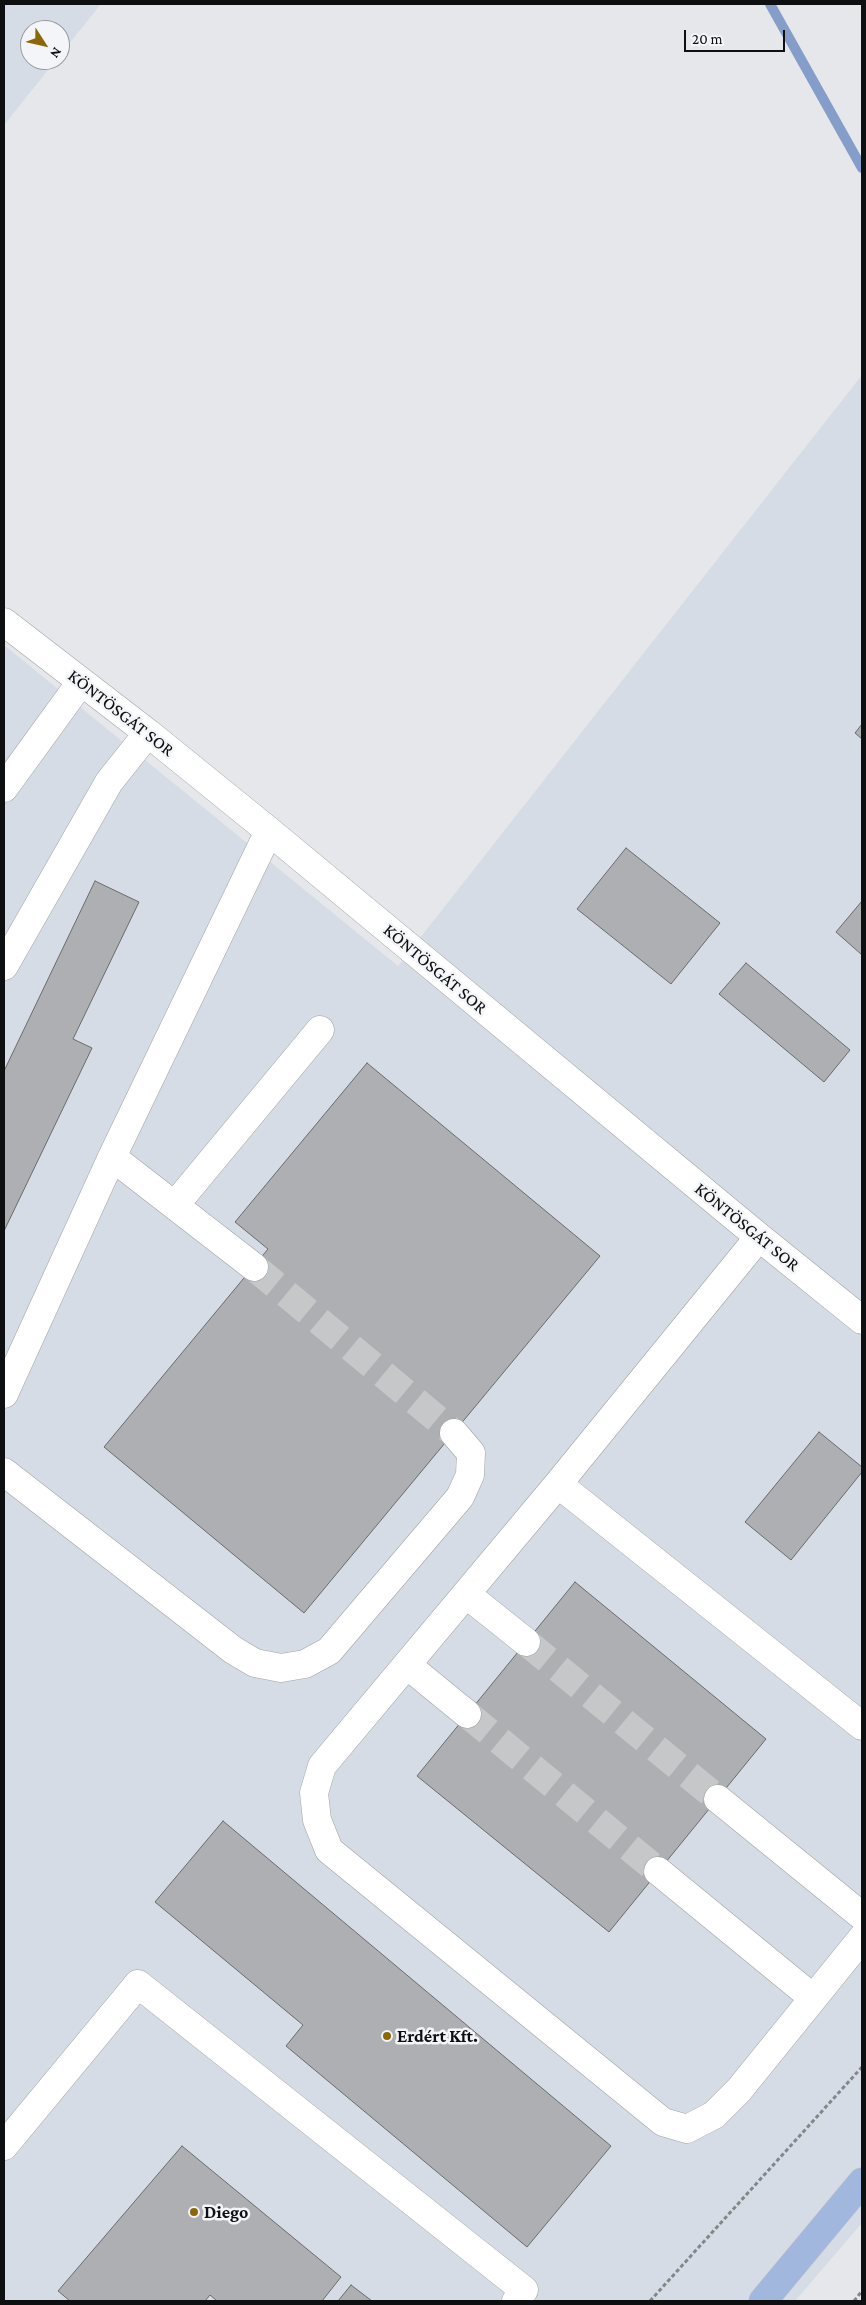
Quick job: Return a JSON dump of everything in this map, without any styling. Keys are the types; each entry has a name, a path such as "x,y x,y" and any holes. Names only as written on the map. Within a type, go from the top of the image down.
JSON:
{"main road":[{"path":"763,2301 857,2194"}],"street":[{"name":"KÖNTÖSGÁT SOR","path":"4,622 148,733 269,831 759,1238 862,1320"},
{"path":"4,788 81,682"},
{"path":"4,966 109,782 148,733"},
{"path":"4,1394 112,1157 269,831"},
{"path":"175,1205 320,1030"},
{"path":"112,1157 254,1267"},
{"path":"759,1238 558,1484 322,1766 314,1792 317,1820 329,1850 663,2122 687,2128 714,2115 739,2090 862,1938"},
{"path":"4,1472 233,1650 255,1663 281,1668 306,1664 329,1651 460,1497 470,1475 471,1454 454,1433"},
{"path":"558,1484 862,1726"},
{"path":"466,1594 526,1642"},
{"path":"407,1665 467,1714"},
{"path":"718,1799 862,1916"},
{"path":"658,1871 813,1998"},
{"path":"4,2146 138,1984 524,2290 516,2301"}],"path":[{"path":"650,2301 862,2067"},
{"path":"854,2301 862,2291"}],"shaded area":[{"path":"4,4 101,4 70,43 70,20 20,20 20,70 48,70 4,125"},
{"path":"862,375 862,2223 795,2301 4,2301 4,645 398,966"}],"building":[{"path":"862,724 862,739 855,733"},
{"path":"626,848 720,923 671,984 577,909"},
{"path":"95,881 139,902 73,1039 92,1048 4,1231 4,1071"},
{"path":"862,901 862,955 836,932"},
{"path":"746,963 850,1050 824,1082 719,994"},
{"path":"367,1063 600,1256 304,1613 104,1447 268,1249 235,1222"},
{"path":"819,1432 862,1467 862,1472 791,1560 745,1522"},
{"path":"575,1582 766,1739 609,1932 417,1776"},
{"name":"Erdért Kft.","path":"223,1821 611,2146 527,2247 286,2046 303,2025 155,1902"},
{"name":"Diego","path":"182,2146 341,2277 322,2301 217,2301 210,2295 205,2301 70,2301 58,2291"},
{"path":"351,2285 372,2301 338,2301"}],"waterway":[{"path":"770,4 862,168"}],"tunnel":[{"path":"254,1267 454,1433"},
{"path":"526,1642 718,1799"},
{"path":"467,1714 658,1871"}],"place":[{"name":"Erdért Kft.","path":"387,2036"},
{"name":"Diego","path":"194,2212"}]}
